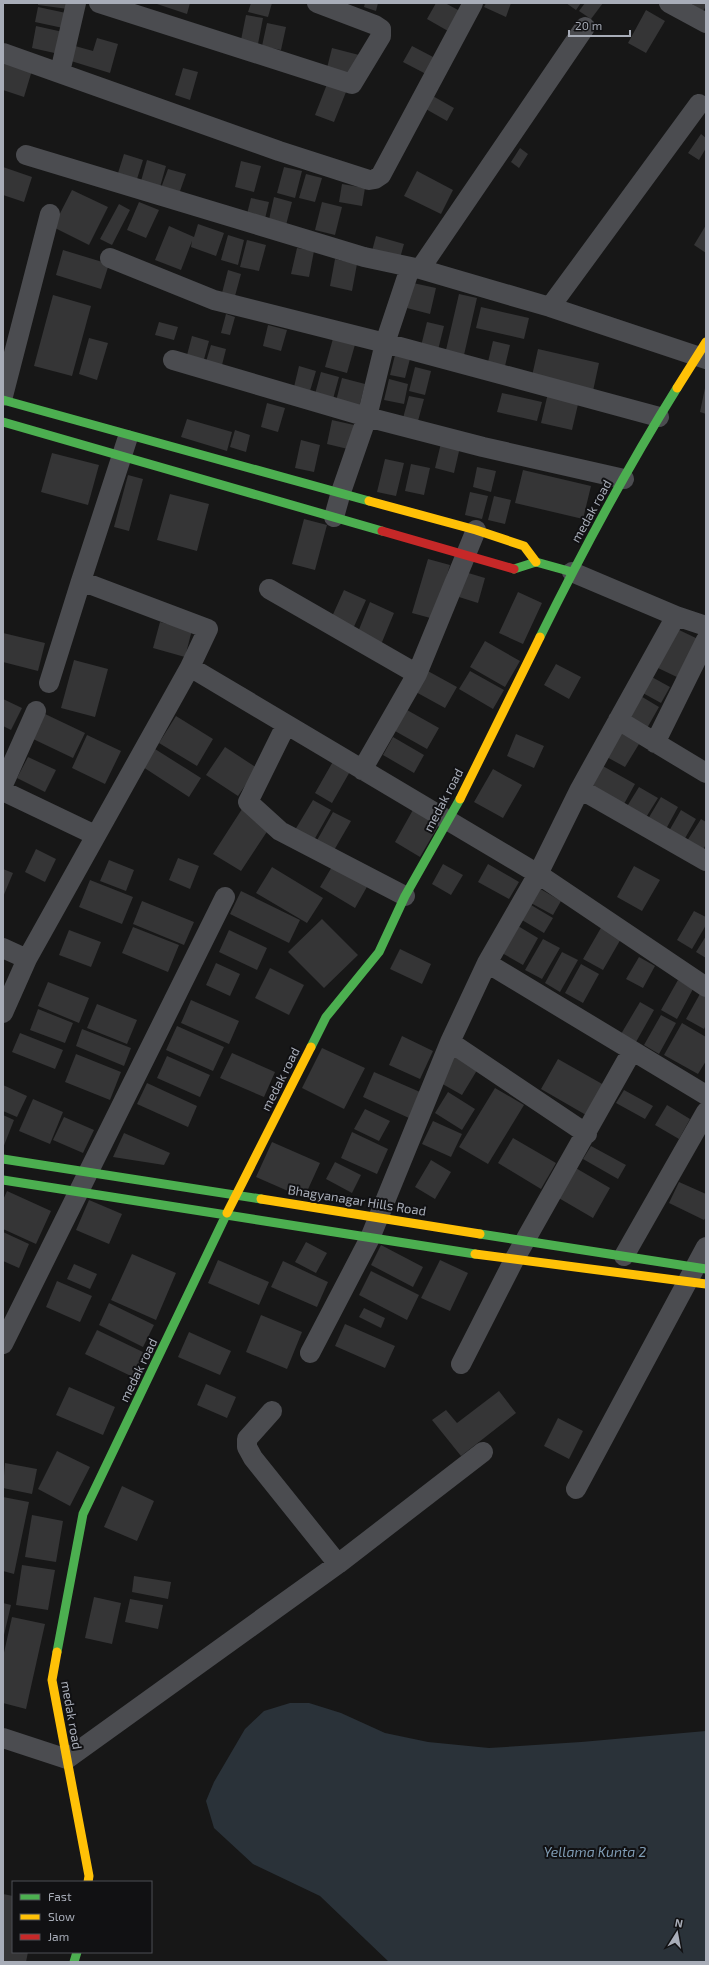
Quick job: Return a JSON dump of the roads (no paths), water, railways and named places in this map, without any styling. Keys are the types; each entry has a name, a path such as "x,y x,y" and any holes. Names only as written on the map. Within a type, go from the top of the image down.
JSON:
{"street":[{"path":"60,72 76,3"},
{"path":"99,3 352,84 381,36 381,29 375,25 317,3"},
{"path":"3,53 279,151 369,180 381,176 473,3"},
{"path":"670,3 706,23"},
{"path":"334,517 367,417 385,343 415,268 585,28"},
{"path":"550,307 699,104"},
{"path":"26,155 364,257 415,268 703,353"},
{"path":"3,396 50,214"},
{"path":"110,258 214,300 385,343 659,417"},
{"name":"medak road","path":"88,1881 89,1876 52,1680 83,1514 227,1214 326,1018 379,952 406,896 449,821 572,572 659,417 703,353"},
{"path":"173,360 367,417 624,479"},
{"path":"3,400 476,530 524,546 536,562"},
{"path":"3,422 514,569 536,562 572,572 676,616 706,626"},
{"path":"49,683 128,434"},
{"path":"362,770 417,674 476,530"},
{"path":"3,1013 27,959 95,835 190,668 208,629 81,581"},
{"path":"269,589 417,674"},
{"path":"310,1353 370,1238 450,1042 487,963 538,874 580,789 676,616"},
{"path":"655,743 706,640"},
{"path":"190,668 538,874 706,987"},
{"path":"3,785 36,711"},
{"path":"618,720 706,773"},
{"path":"286,725 248,802 280,831 406,896"},
{"path":"580,789 706,861"},
{"path":"3,791 95,835"},
{"path":"3,1344 90,1172 225,897"},
{"path":"3,948 27,959"},
{"path":"487,963 632,1052 706,1095"},
{"path":"450,1042 587,1134"},
{"path":"461,1364 514,1260 587,1134 632,1052"},
{"path":"624,1256 706,1112"},
{"name":"Bhagyanagar Hills Road","path":"3,1159 237,1194 624,1256 699,1276"},
{"path":"3,1180 514,1260 699,1276"},
{"path":"576,1489 699,1276 706,1247"},
{"path":"272,1411 247,1439 247,1447 253,1458 338,1564"},
{"path":"3,1738 66,1759 338,1564 483,1452"}],"water":[{"name":"Yellama Kunta 2","path":"290,1703 309,1703 341,1713 385,1733 428,1742 489,1748 581,1742 706,1731 706,1962 389,1962 320,1896 253,1864 214,1828 206,1801 214,1782 245,1729 264,1711"}]}
